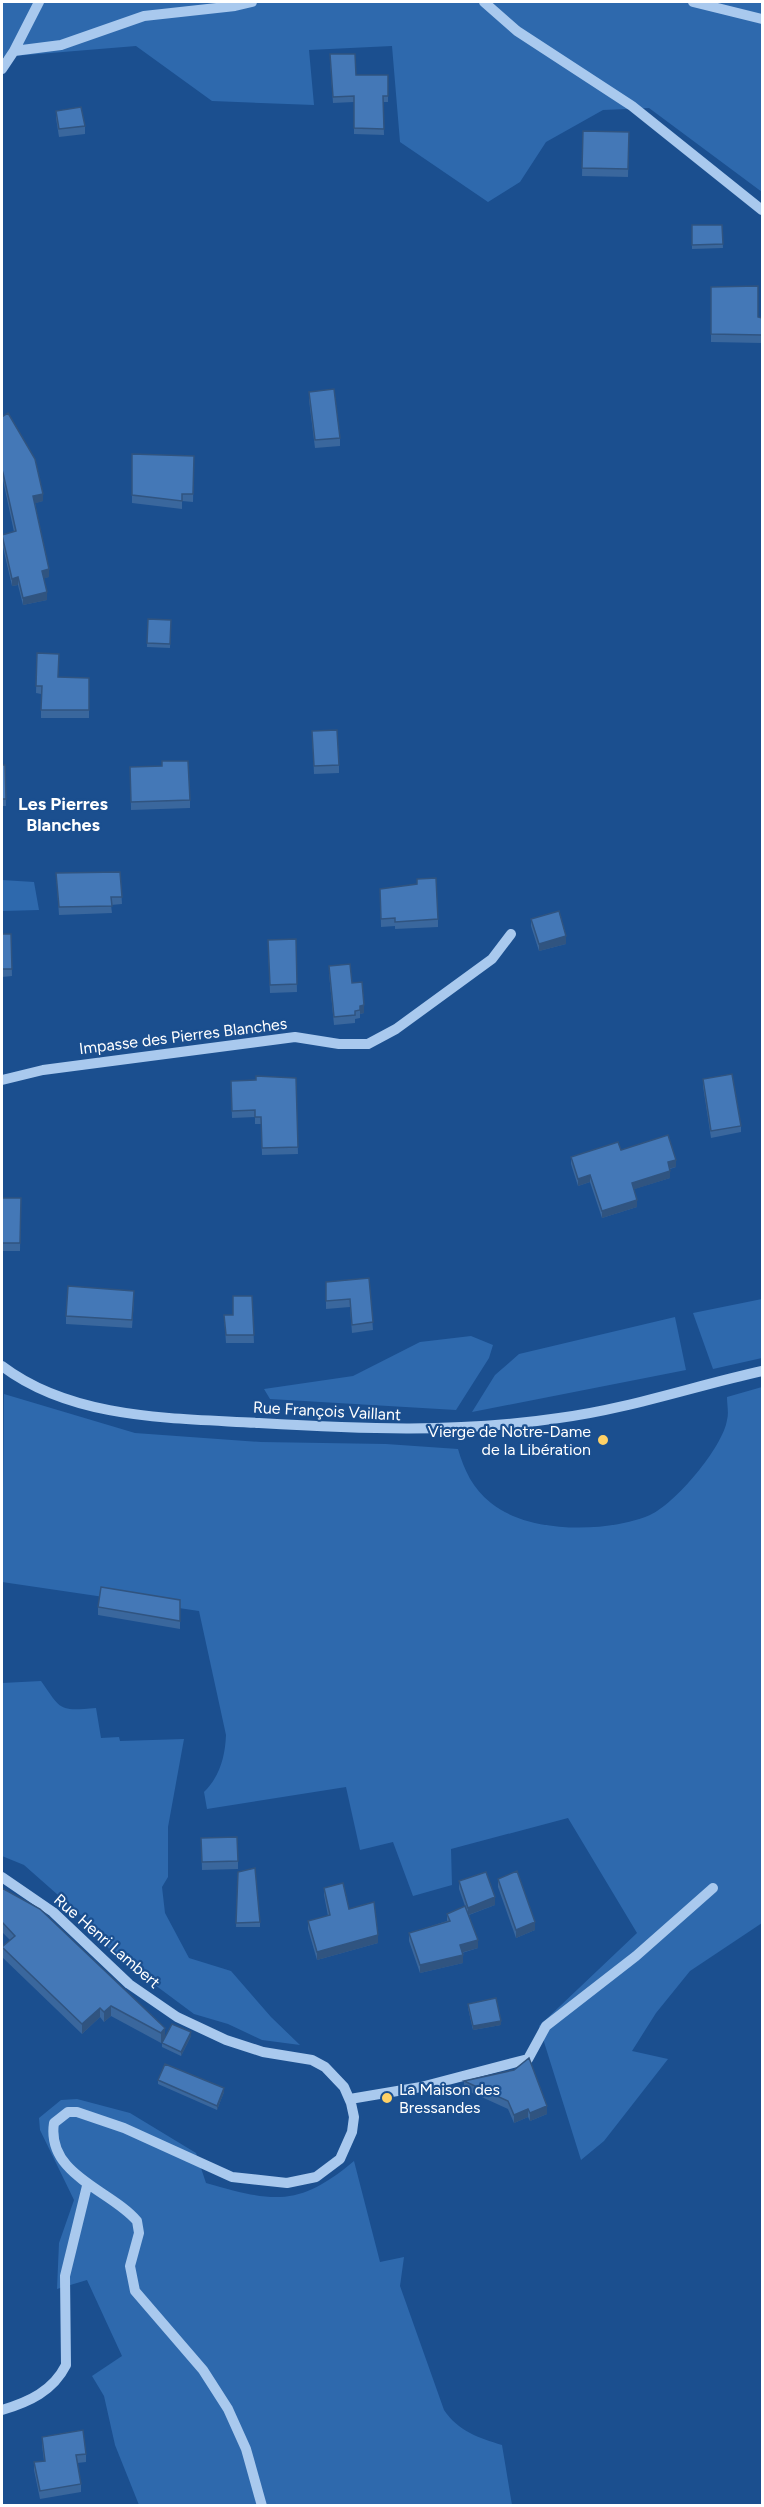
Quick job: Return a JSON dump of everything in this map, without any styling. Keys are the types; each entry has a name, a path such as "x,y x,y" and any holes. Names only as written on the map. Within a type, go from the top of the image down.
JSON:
{"street":[{"path":"2,69 14,51 39,2"},
{"path":"14,51 61,45 144,16 252,2"},
{"path":"484,2 517,31 632,106 762,210"},
{"path":"693,2 762,19"},
{"name":"Impasse des Pierres Blanches","path":"2,1080 43,1070 295,1037 339,1044 368,1044 396,1029 492,959 511,934"},
{"name":"Rue François Vaillant","path":"2,1366 23,1381 52,1394 104,1409 179,1418 407,1430 510,1425 562,1418 629,1406 762,1371"},
{"name":"Rue Henri Lambert","path":"2,1877 53,1912 104,1962 155,2003 226,2040 263,2052 312,2060 336,2076 350,2099"},
{"path":"262,2505 246,2449 228,2409 203,2370 135,2291 130,2266 139,2233 137,2221 87,2186 73,2171 52,2136 54,2123 68,2112 77,2112 124,2128 232,2177 288,2183 316,2177 340,2159 352,2132 354,2117 350,2099 421,2086 528,2058 546,2026 636,1956 712,1888"},
{"path":"2,2410 46,2391 60,2376 66,2365 65,2276 87,2186"}],"shaded area":[{"path":"2,2 762,2 762,192 649,108 603,110 546,142 520,182 488,202 400,142 392,46 309,50 314,105 212,101 136,46 2,57"},
{"path":"2,880 34,882 39,910 2,911"},
{"path":"762,1299 762,1358 713,1369 693,1313"},
{"path":"675,1317 686,1370 472,1412 495,1375 519,1354"},
{"path":"471,1336 493,1345 489,1358 456,1410 270,1399 264,1389 353,1376 420,1342"},
{"path":"762,1387 762,1923 690,1971 656,2013 632,2051 668,2059 604,2141 581,2160 539,2026 637,1933 568,1818 451,1849 452,1885 413,1896 393,1842 360,1850 346,1787 207,1809 204,1792 221,1766 226,1735 199,1611 2,1582 4,1394 135,1433 261,1442 386,1444 458,1449 466,1472 474,1485 485,1498 507,1513 547,1525 591,1527 632,1521 660,1509 696,1474 717,1445 728,1417 727,1397"},
{"path":"41,1681 58,1704 63,1707 68,1709 96,1708 101,1738 119,1737 120,1741 184,1739 168,1827 168,1877 162,1887 165,1913 189,1958 231,1971 271,2017 300,2045 262,2040 228,2024 194,2014 112,1953 92,1925 24,1865 2,1856 2,1683"},
{"path":"77,2099 130,2113 196,2153 206,2183 250,2194 284,2197 300,2194 317,2187 354,2161 380,2262 404,2257 400,2286 444,2410 462,2428 502,2445 512,2505 139,2505 115,2445 104,2396 92,2376 122,2356 87,2280 57,2289 59,2243 74,2200 40,2130 39,2118 61,2100"}],"building":[{"path":"330,54 355,54 356,75 388,75 388,96 383,96 384,129 354,128 354,96 333,97"},
{"path":"81,107 85,126 59,129 56,111"},
{"path":"583,131 629,132 628,169 582,168"},
{"path":"692,225 722,225 723,244 692,245"},
{"path":"758,286 758,317 762,318 762,335 711,334 711,287"},
{"path":"334,389 340,438 315,440 309,392"},
{"path":"8,413 35,459 43,494 33,496 49,569 42,571 47,592 23,598 18,577 12,579 2,535 16,531 2,470 2,417"},
{"path":"132,454 194,456 193,494 182,494 182,501 132,495"},
{"path":"148,619 171,620 170,644 147,643"},
{"path":"37,653 59,654 58,677 89,678 89,710 41,710 42,686 36,686"},
{"path":"337,730 339,765 314,766 312,731"},
{"path":"162,761 188,761 190,800 131,802 130,767 162,766"},
{"path":"2,765 5,765 6,799 2,799"},
{"path":"120,872 122,897 111,897 112,906 59,907 56,873"},
{"path":"436,878 438,919 395,922 395,918 381,919 380,889 417,884 417,879"},
{"path":"559,911 566,936 539,944 531,919"},
{"path":"2,934 11,934 12,969 2,969"},
{"path":"296,939 297,984 270,985 268,940"},
{"path":"350,964 352,983 362,982 364,1005 360,1006 360,1010 355,1011 355,1015 334,1017 329,966"},
{"path":"732,1074 741,1126 711,1131 703,1079"},
{"path":"256,1076 296,1078 298,1147 262,1148 261,1117 255,1117 255,1110 232,1111 231,1081 256,1080"},
{"path":"668,1135 676,1160 668,1162 670,1171 632,1183 637,1200 602,1211 590,1175 578,1179 571,1157 618,1142 621,1150"},
{"path":"2,1198 21,1198 20,1243 2,1243"},
{"path":"369,1278 373,1322 352,1325 350,1299 326,1301 326,1282"},
{"path":"68,1286 134,1291 132,1320 66,1316"},
{"path":"233,1296 252,1296 254,1335 226,1335 224,1315 233,1315"},
{"path":"101,1587 180,1600 180,1621 98,1607"},
{"path":"237,1837 238,1861 202,1862 201,1838"},
{"path":"255,1868 260,1922 236,1923 238,1872"},
{"path":"517,1871 535,1922 516,1930 498,1879"},
{"path":"486,1872 495,1897 468,1908 459,1881"},
{"path":"343,1883 349,1909 374,1902 378,1935 317,1952 308,1921 330,1915 324,1888"},
{"path":"2,1888 40,1909 165,2028 161,2033 111,2006 104,2012 100,2008 82,2024 2,1947 15,1936 2,1922"},
{"path":"465,1906 478,1940 460,1945 463,1955 420,1965 409,1933 450,1921 447,1914"},
{"path":"496,1998 501,2021 473,2026 468,2004"},
{"path":"172,2024 191,2032 181,2052 162,2043"},
{"path":"529,2058 547,2106 530,2113 528,2109 514,2115 508,2101 464,2081 514,2070"},
{"path":"165,2064 224,2088 217,2106 158,2080"},
{"path":"83,2430 86,2454 76,2455 81,2484 40,2491 34,2462 45,2461 42,2437"}],"place":[{"name":"Vierge de Notre-Dame de la Libération","path":"603,1440"},
{"name":"La Maison des Bressandes","path":"387,2098"}],"district":[{"name":"Les Pierres Blanches","path":"63,814"}]}
